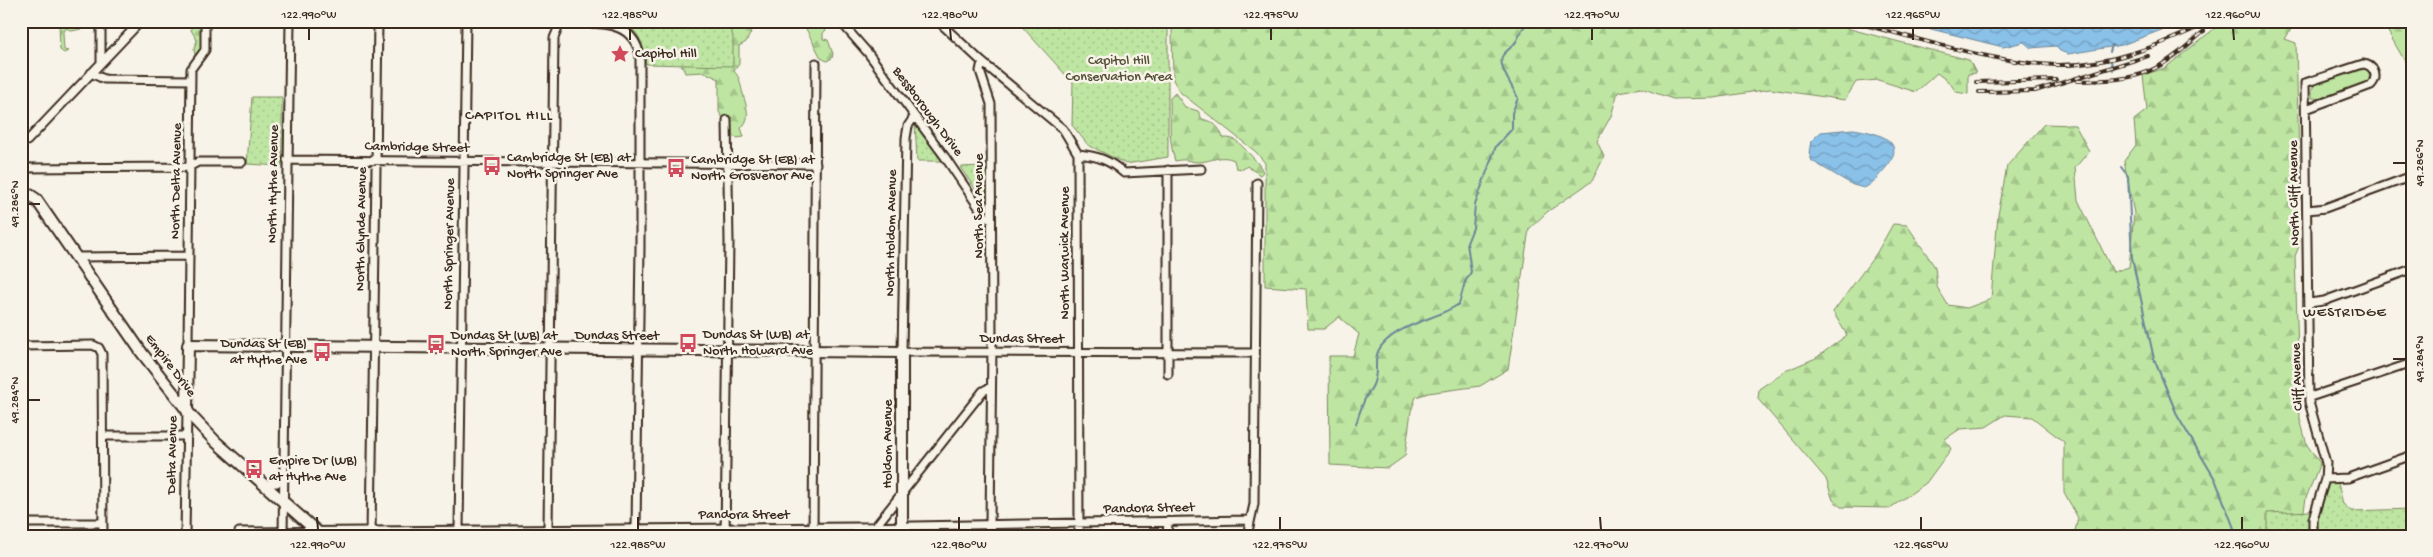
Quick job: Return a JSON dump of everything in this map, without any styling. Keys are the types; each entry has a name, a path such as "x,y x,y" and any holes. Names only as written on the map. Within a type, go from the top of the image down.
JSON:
{"street":[{"path":"101,21 101,62"},
{"path":"21,141 27,141 141,21"},
{"name":"North Delta Avenue","path":"188,346 191,69 205,50 205,21"},
{"name":"North Hythe Avenue","path":"282,533 290,21"},
{"name":"North Glynde Avenue","path":"371,533 378,21"},
{"name":"North Springer Avenue","path":"459,530 466,21"},
{"name":"Bessborough Drive","path":"840,21 868,53 986,218 991,219"},
{"path":"938,21 982,62 1063,129 1078,154 1097,156 1109,161 1124,173 1201,169"},
{"path":"548,529 554,38 559,26 568,23 613,25 628,33 639,52 640,247 636,528"},
{"name":"North Sea Avenue","path":"982,62 980,71 991,104 992,352 990,524"},
{"path":"813,536 816,351 816,63"},
{"name":"North Cliff Avenue","path":"2306,109 2372,85 2375,74 2372,67 2363,64 2305,83 2309,303"},
{"path":"92,73 104,79 191,80"},
{"name":"North Holdom Avenue","path":"902,352 906,138 908,126 914,118"},
{"path":"725,532 727,120"},
{"name":"North Warwick Avenue","path":"1078,154 1078,536"},
{"name":"Cambridge Street","path":"287,160 816,164"},
{"path":"21,168 189,167 198,162 242,162"},
{"path":"1168,170 1168,374"},
{"path":"2308,210 2325,208 2412,176"},
{"path":"1247,536 1254,504 1257,183"},
{"name":"Empire Drive","path":"21,195 30,195 36,199 78,257 142,353 187,411 216,442 319,533"},
{"path":"78,257 188,256"},
{"path":"2309,303 2324,301 2412,269"},
{"name":"Cliff Avenue","path":"2309,303 2311,414 2325,454 2325,480 2315,512 2313,536"},
{"path":"21,346 93,345 99,348 102,354 104,436 103,536"},
{"name":"Dundas Street","path":"188,346 1255,353"},
{"name":"Delta Avenue","path":"185,536 188,346"},
{"name":"Holdom Avenue","path":"902,352 902,531"},
{"path":"2310,397 2412,362"},
{"path":"868,536 980,394 985,389 991,387"},
{"path":"104,436 187,436"},
{"path":"2325,480 2348,478 2412,456"},
{"path":"265,484 278,483 283,474"},
{"name":"Pandora Street","path":"239,532 371,533 548,529 624,532 636,528 725,532 813,527 876,527 902,531 990,524 1250,520"},
{"path":"1167,536 1168,522"},
{"path":"21,523 103,523"}],"green space":[{"path":"59,21 97,21 94,25 88,23 81,29 72,31 66,28 63,34 64,50 68,51 64,53 60,50"},
{"path":"187,21 202,21 204,49 196,60 194,50 197,40 191,30 191,23"},
{"path":"619,21 729,21 733,37 733,66 646,64 642,43 636,33"},
{"path":"694,21 741,21 751,32 746,42 739,46 739,64 734,71 740,82 747,107 746,120 741,128 744,137 736,138 730,133 728,117 723,118 719,112 719,79 704,72 685,73 682,65 678,63"},
{"path":"802,21 829,21 828,28 823,33 823,39 828,40 833,54 832,58 827,61 821,58"},
{"name":"Capitol Hill Conservation Area","path":"1017,21 1168,21 1168,157 1126,164 1088,145 1072,125 1073,83"},
{"path":"1178,21 1819,21 1969,60 1976,73 1968,74 1968,94 1956,92 1950,83 1937,73 1916,92 1878,80 1856,82 1845,100 1770,89 1714,98 1673,99 1641,88 1618,92 1611,116 1597,141 1604,157 1592,181 1547,212 1529,229 1508,369 1480,386 1428,393 1416,397 1411,411 1405,456 1388,468 1330,465 1329,356 1353,356 1359,334 1339,317 1324,329 1308,329 1306,289 1265,286 1265,163 1256,152 1181,93 1173,80 1172,30"},
{"path":"2224,21 2296,21 2285,39 2296,43 2300,199 2297,203 2295,221 2300,244 2295,256 2300,419 2307,445 2320,463 2306,498 2300,536 2036,536 2075,531 2078,518 2064,492 2064,442 2032,417 2005,415 1986,427 1960,429 1945,439 1951,449 1926,483 1890,508 1841,507 1833,500 1826,479 1758,399 1759,389 1785,371 1816,358 1847,335 1833,312 1876,254 1893,224 1907,225 1935,267 1937,287 1948,305 1967,308 1991,299 1998,215 2007,166 2044,124 2075,125 2089,151 2075,168 2078,200 2113,272 2129,267 2134,213 2124,161 2136,145 2134,120 2147,110 2143,75 2165,68"},
{"path":"2382,21 2412,21 2412,74"},
{"path":"2363,67 2370,73 2368,83 2324,99 2312,98 2312,89 2316,83"},
{"path":"1175,93 1185,107 1198,111 1202,119 1216,125 1223,138 1238,142 1255,160 1263,172 1260,175 1247,166 1243,169 1236,168 1234,160 1229,158 1217,158 1199,162 1175,161 1171,138 1170,98"},
{"path":"252,97 282,97 282,166 247,164"},
{"path":"915,122 945,161 917,161"},
{"path":"986,166 987,206 960,167"},
{"path":"2329,483 2338,483 2343,504 2351,511 2412,509 2412,536 2317,536 2319,511"},
{"path":"2311,511 2309,536 2267,536 2267,513"},
{"path":"1007,531 1072,531 1072,536 1007,536"}],"water":[{"path":"1899,21 2185,21 2122,45 2068,54 2060,51 2055,46 2031,48 2024,42 2003,47"},
{"path":"1853,129 1882,136 1893,146 1894,153 1890,162 1874,181 1864,188 1853,185 1812,161 1809,153 1811,141 1821,132"}],"waterway":[{"path":"1356,424 1376,376 1378,351 1387,340 1404,329 1459,304 1465,282 1471,272 1467,243 1473,228 1475,205 1496,146 1512,129 1512,113 1518,98 1503,70 1501,59 1516,42 1523,28 1530,21"},
{"path":"2110,52 2112,45"},
{"path":"2111,61 2113,70"},
{"path":"2121,167 2128,176 2132,258 2154,359 2178,417 2215,479 2237,536"}],"railway":[{"path":"1850,21 2006,60 2056,65 2097,62 2117,58 2175,38 2212,21"},
{"path":"2077,81 2118,79 2147,72 2173,57 2204,31"},
{"path":"1979,92 2035,91 2148,56"},
{"path":"1976,82 2056,80"}],"place":[{"name":"Capitol Hill","path":"620,54"},
{"name":"Cambridge St (EB) at North Springer Ave","path":"492,166"},
{"name":"Cambridge St (EB) at North Grosvenor Ave","path":"676,168"},
{"name":"Dundas St (WB) at North Howard Ave","path":"688,343"},
{"name":"Dundas St (WB) at North Springer Ave","path":"436,344"},
{"name":"Dundas St (EB) at Hythe Ave","path":"322,352"},
{"name":"Empire Dr (WB) at Hythe Ave","path":"254,469"}],"district":[{"name":"CAPITOL HILL","path":"509,116"},
{"name":"WESTRIDGE","path":"2345,313"}]}
